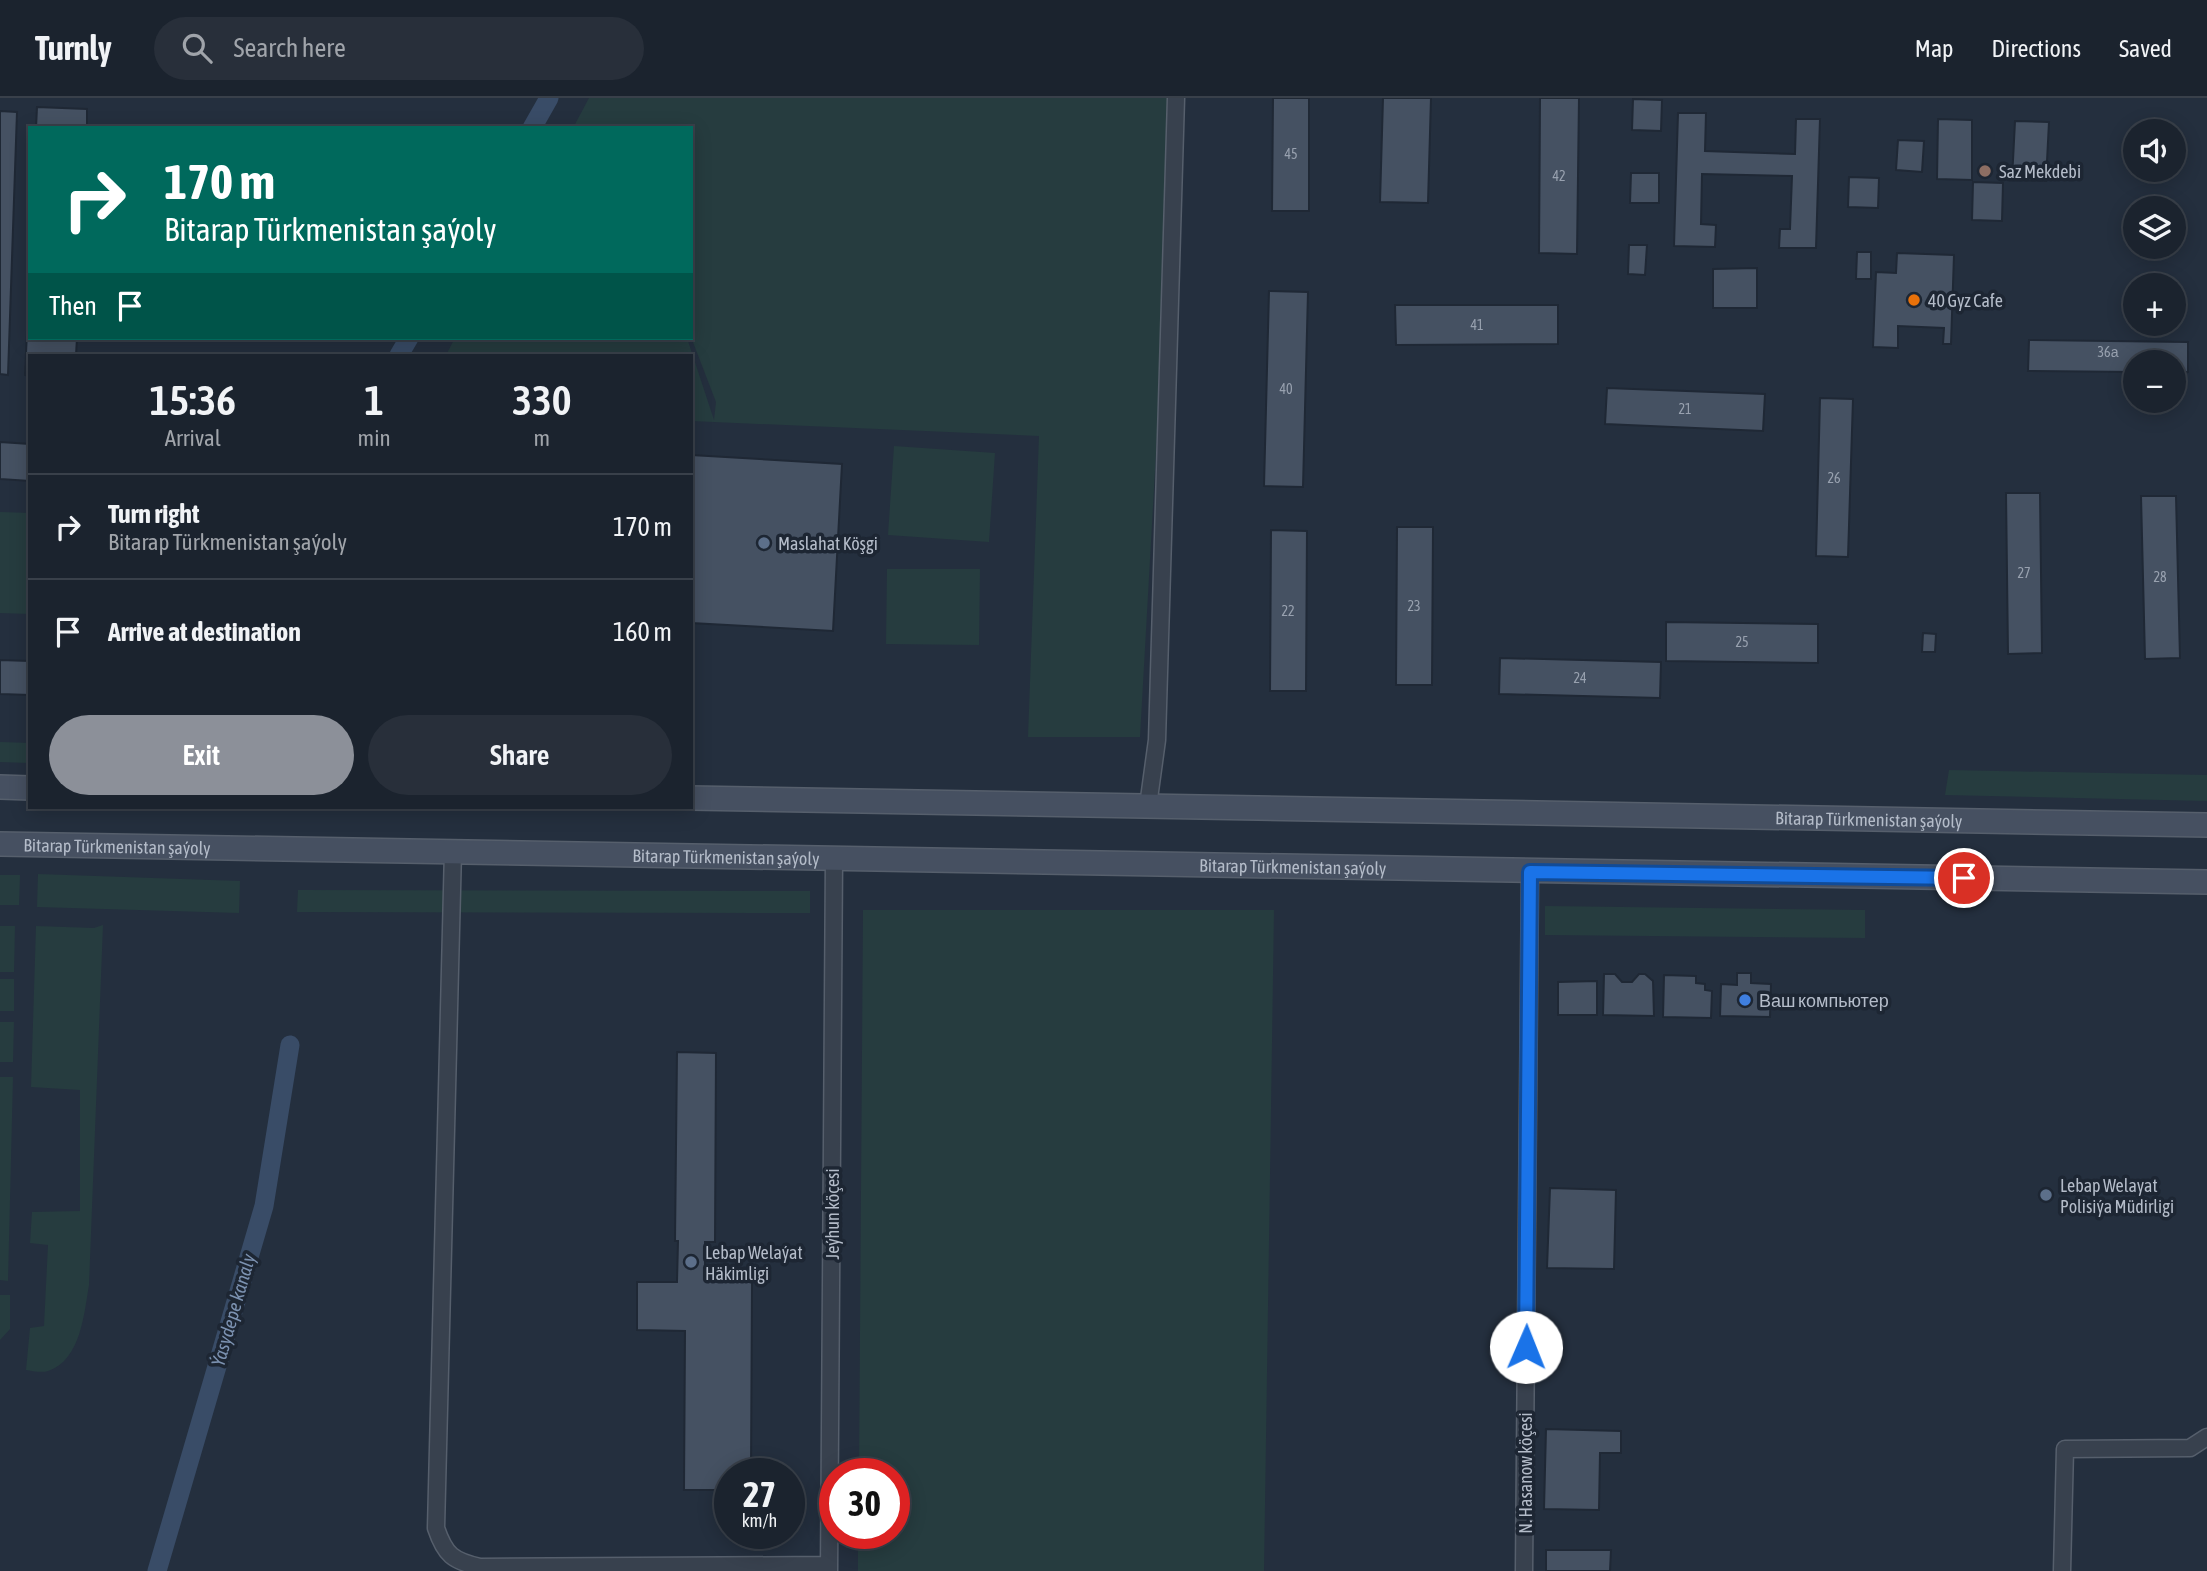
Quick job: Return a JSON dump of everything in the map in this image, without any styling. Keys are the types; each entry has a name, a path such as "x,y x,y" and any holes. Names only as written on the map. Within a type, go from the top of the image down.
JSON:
{"main road":[{"path":"0,788 28,788"},
{"name":"Bitarap Türkmenistan şaýoly","path":"693,798 2207,825"},
{"name":"Bitarap Türkmenistan şaýoly","path":"0,844 2207,882"}],"street":[{"path":"1148,806 1157,740 1176,98"},
{"path":"453,850 436,1528 443,1548 459,1563 480,1567 829,1568"},
{"name":"Jeýhun köçesi","path":"829,1568 834,858"},
{"name":"N. Hasanow köçesi","path":"1524,1571 1530,872"},
{"path":"2062,1571 2065,1448 2190,1448 2207,1437"}],"green space":[{"path":"589,98 1176,98 1140,737 1028,737 1039,436 693,421 693,356 714,420 716,402 692,340 693,126 574,126"},
{"path":"454,340 688,340 692,354 447,354"},
{"path":"894,446 995,453 989,542 888,535"},
{"path":"0,512 28,513 28,614 0,613"},
{"path":"887,569 980,569 979,645 886,644"},
{"path":"0,742 28,743 28,763 0,762"},
{"path":"1949,770 2207,775 2207,801 1945,795"},
{"path":"38,874 240,881 239,913 37,907"},
{"path":"0,875 20,875 19,905 0,905"},
{"path":"298,890 810,891 810,913 297,912"},
{"path":"1545,906 1865,910 1865,938 1545,935"},
{"path":"863,910 1274,910 1264,1571 858,1571 858,1549 910,1549 910,1458 859,1458"},
{"path":"103,925 89,1285 83,1322 68,1357 48,1371 31,1371 26,1370 30,1328 44,1326 48,1245 30,1243 32,1212 80,1211 80,1090 31,1087 36,926 94,928"},
{"path":"0,926 15,926 14,972 0,972"},
{"path":"0,979 14,979 14,1011 0,1011"},
{"path":"0,1022 14,1022 13,1062 0,1062"},
{"path":"0,1077 13,1077 8,1281 0,1280"},
{"path":"0,1295 10,1295 10,1329 0,1340"}],"building":[{"path":"1273,98 1309,98 1309,211 1272,211"},
{"path":"1383,98 1431,98 1428,203 1380,202"},
{"path":"1540,98 1579,98 1577,254 1539,253"},
{"path":"1633,99 1662,100 1661,131 1632,130"},
{"path":"37,107 87,109 87,126 36,126"},
{"path":"0,111 17,112 8,375 0,374"},
{"path":"1678,113 1706,113 1705,151 1795,154 1796,119 1820,119 1816,248 1779,248 1780,229 1790,229 1792,176 1702,174 1701,224 1716,225 1715,247 1674,246"},
{"path":"1938,119 1972,120 1972,180 1937,179"},
{"path":"2015,121 2049,122 2046,181 2012,180"},
{"path":"1898,140 1924,141 1922,172 1896,170"},
{"path":"1631,173 1659,173 1659,203 1630,203"},
{"path":"1849,177 1879,178 1878,208 1848,207"},
{"path":"1973,182 2003,183 2002,221 1972,220"},
{"path":"1629,245 1647,245 1645,275 1628,274"},
{"path":"1857,252 1871,252 1871,279 1856,279"},
{"name":"40 Gyz Cafe","path":"1897,253 1954,255 1951,344 1943,344 1944,328 1898,326 1898,348 1873,347 1876,272 1896,273"},
{"path":"1757,268 1757,308 1713,308 1713,269"},
{"path":"1269,291 1308,292 1303,487 1264,486"},
{"path":"1395,305 1558,305 1558,344 1396,345"},
{"path":"28,310 28,340 77,340 76,354 28,354 28,376 25,375"},
{"path":"2029,340 2188,342 2188,372 2186,350 2123,350 2123,372 2028,371"},
{"path":"1607,388 1765,394 1763,431 1605,424"},
{"path":"1820,398 1853,399 1848,557 1816,556"},
{"path":"0,442 28,444 28,481 0,479"},
{"name":"Maslahat Köşgi","path":"693,455 842,464 833,631 693,623"},
{"path":"2006,493 2040,493 2042,653 2008,654"},
{"path":"2141,496 2176,496 2180,658 2145,659"},
{"path":"1397,527 1433,527 1432,685 1396,685"},
{"path":"1271,530 1307,531 1306,691 1270,691"},
{"path":"1666,622 1818,624 1818,663 1666,661"},
{"path":"1923,633 1936,634 1935,652 1922,652"},
{"path":"1500,658 1661,662 1660,698 1499,694"},
{"path":"0,660 28,661 28,695 0,694"},
{"name":"Ваш компьютер","path":"1737,973 1751,973 1751,983 1771,984 1770,1017 1720,1016 1721,984 1737,985"},
{"path":"1604,974 1615,974 1622,982 1632,982 1639,974 1645,974 1653,981 1654,1016 1603,1015"},
{"path":"1664,975 1696,976 1696,983 1705,984 1705,990 1712,991 1711,1018 1663,1017"},
{"path":"1597,981 1597,1015 1558,1015 1558,982"},
{"name":"Lebap Welaýat Häkimligi","path":"677,1052 716,1053 715,1242 705,1242 705,1281 752,1282 751,1458 714,1458 714,1490 684,1490 685,1331 637,1330 637,1282 677,1282 678,1241 675,1241"},
{"path":"1550,1188 1616,1190 1614,1269 1547,1268"},
{"path":"1546,1429 1621,1431 1621,1453 1600,1453 1599,1510 1544,1509"},
{"path":"1546,1550 1611,1550 1610,1571 1546,1571"}],"waterway":[{"name":"Ýasydepe kanaly","path":"533,126 549,98"},
{"name":"Ýasydepe kanaly","path":"400,354 408,340"},
{"name":"Ýasydepe kanaly","path":"157,1571 264,1206 290,1045"}],"place":[{"name":"Saz Mekdebi","path":"1985,171"},
{"name":"40 Gyz Cafe","path":"1914,300"},
{"name":"Maslahat Köşgi","path":"764,543"},
{"name":"Ваш компьютер","path":"1745,1000"},
{"name":"Lebap Welayat Polisiýa Müdirligi","path":"2046,1195"},
{"name":"Lebap Welaýat Häkimligi","path":"691,1262"}],"route":[{"path":"1526,1347 1530,872 1964,878"}]}
